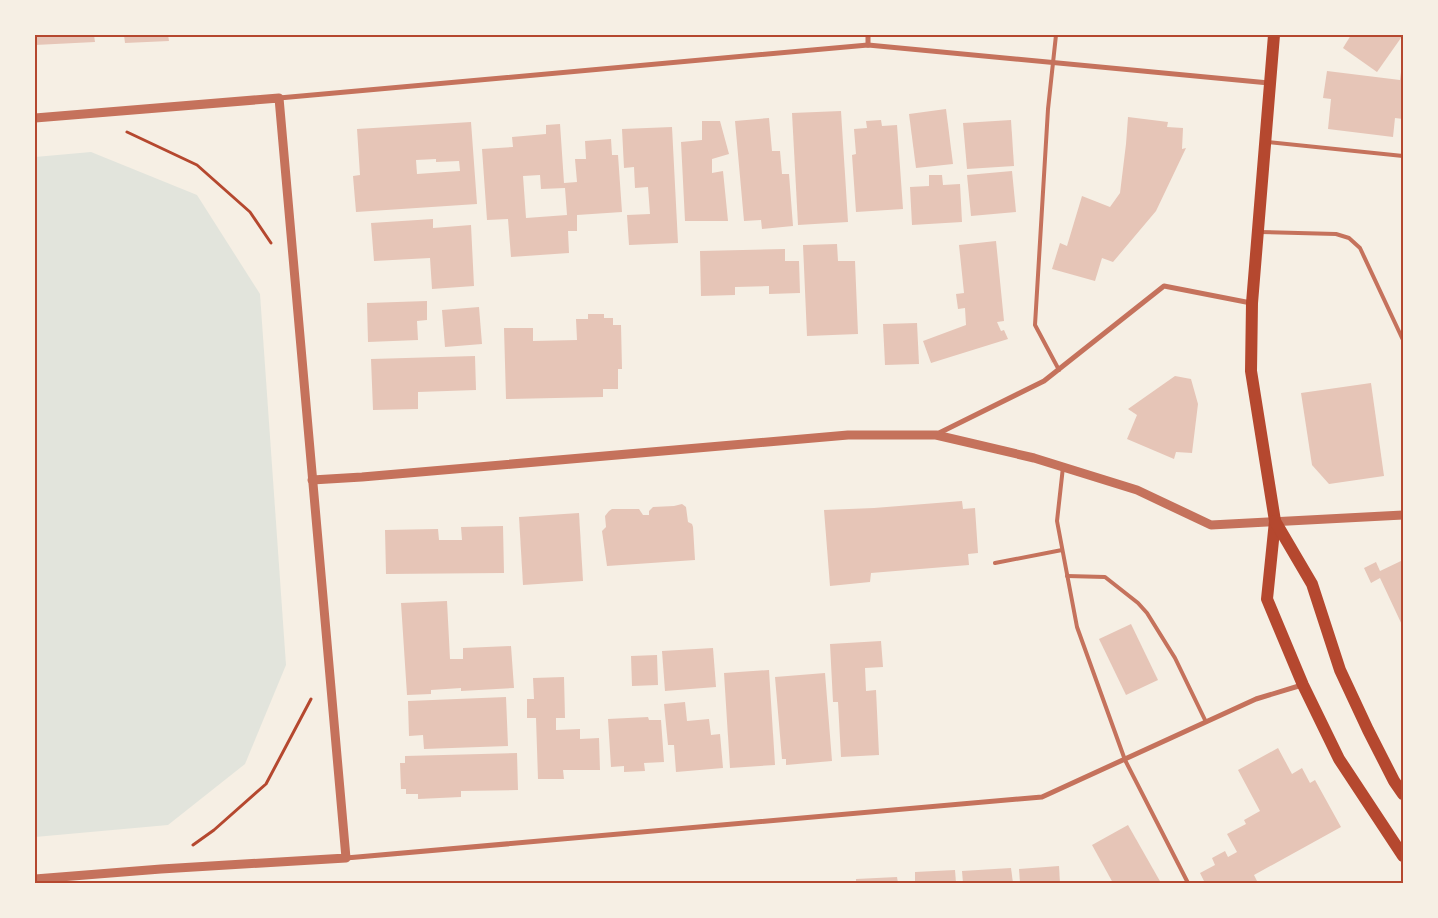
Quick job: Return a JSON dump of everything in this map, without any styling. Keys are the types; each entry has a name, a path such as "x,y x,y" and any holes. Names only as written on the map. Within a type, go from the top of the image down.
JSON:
{"main road":[{"path":"1274,35 1252,303 1251,371 1275,521 1267,600 1303,685 1339,759 1403,856"},
{"path":"1275,521 1312,584 1340,670 1368,730 1394,781 1403,794"}],"street":[{"path":"868,35 868,45"},
{"path":"35,118 868,45 1269,83"},
{"path":"279,98 346,858"},
{"path":"936,435 1044,381 1164,286 1252,303"},
{"path":"312,480 848,434 936,435 1034,458 1137,490 1211,525 1403,515"},
{"path":"35,879 346,858 1042,797 1256,699 1303,685"}],"lane":[{"path":"1056,35 1048,109 1036,324 1059,370"},
{"path":"1264,142 1403,156"},
{"path":"1257,232 1336,234 1349,238 1360,248 1403,340"},
{"path":"1064,467 1057,521 1077,627 1125,760 1188,883"},
{"path":"995,563 1062,550"},
{"path":"1067,576 1104,577 1148,613 1175,658 1206,722"}],"path":[{"path":"125,131 197,165 250,212 275,250"},
{"path":"192,847 266,784 312,698"}],"shaded area":[{"path":"91,152 197,195 260,294 286,665 245,764 168,825 35,837 35,157"}],"building":[{"path":"35,35 94,35 95,42 35,45"},
{"path":"124,35 168,35 169,41 125,43"},
{"path":"1351,35 1403,35 1377,72 1343,48"},
{"path":"1327,71 1400,80 1401,72 1403,72 1403,119 1395,118 1393,137 1328,129 1331,99 1323,98"},
{"path":"946,109 953,164 916,168 909,114"},
{"path":"841,111 848,222 798,225 792,113"},
{"path":"1128,117 1168,122 1167,127 1183,128 1182,149 1186,148 1156,211 1113,262 1102,258 1095,281 1052,269 1060,243 1067,246 1082,196 1110,207 1120,193"},
{"path":"769,118 772,151 780,151 782,174 789,174 793,226 762,229 761,220 744,221 735,121"},
{"path":"881,120 882,126 897,125 903,209 856,212 852,155 856,154 854,129 867,128 866,121"},
{"path":"1011,120 1014,166 967,169 963,123"},
{"path":"702,121 720,121 729,154 712,159 712,173 723,171 728,221 685,221 681,142 702,140"},
{"path":"471,122 477,204 356,212 353,176 360,175 357,129","holes":["436,159 436,162 459,161 460,171 417,174 416,160"]},
{"path":"560,124 564,183 577,182 575,159 586,159 585,141 611,139 612,155 618,155 622,212 577,215 577,231 568,231 569,253 511,257 508,219 487,220 482,149 513,147 512,137 546,134 546,125","holes":["540,175 541,189 565,188 567,215 526,218 523,176"]},
{"path":"672,127 678,243 629,245 627,215 650,214 648,187 635,188 634,167 624,168 622,129"},
{"path":"1012,171 1016,212 971,216 967,175"},
{"path":"929,175 942,175 943,185 960,184 962,222 912,225 910,187 929,186"},
{"path":"433,219 433,228 471,225 474,286 432,289 430,258 374,261 371,223"},
{"path":"996,241 1004,321 997,322 1001,331 1004,330 1008,339 931,363 923,341 966,325 965,308 958,309 956,294 964,293 959,245"},
{"path":"837,244 838,261 855,261 858,334 807,336 803,245"},
{"path":"785,249 785,261 799,261 800,293 769,294 769,286 735,287 735,295 701,296 700,251"},
{"path":"427,301 427,320 417,321 418,340 368,342 367,303"},
{"path":"479,307 482,344 445,347 442,310"},
{"path":"588,314 604,314 604,318 613,318 613,325 621,325 622,369 618,369 618,389 603,389 603,397 506,399 504,328 533,328 533,341 577,340 576,319 588,319"},
{"path":"917,323 919,364 885,365 883,324"},
{"path":"475,356 476,390 418,392 418,409 373,410 371,359"},
{"path":"1175,376 1191,379 1198,404 1192,453 1176,452 1174,459 1127,439 1137,415 1128,409"},
{"path":"1371,383 1384,476 1329,484 1312,465 1301,393"},
{"path":"962,501 963,509 975,508 978,553 968,554 969,565 871,573 870,582 830,586 824,510"},
{"path":"682,504 686,507 688,522 693,527 695,560 607,566 602,531 606,527 605,516 609,511 612,509 639,509 643,515 649,515 649,511 653,507"},
{"path":"579,513 583,581 523,585 519,517"},
{"path":"503,526 504,573 386,574 385,530 438,529 439,540 462,540 461,527"},
{"path":"1403,561 1403,627 1380,578 1371,583 1364,568 1376,562 1380,571"},
{"path":"447,601 450,659 463,659 463,648 511,646 514,688 461,691 461,688 431,690 431,694 407,695 401,603"},
{"path":"1131,624 1158,680 1126,695 1099,639"},
{"path":"881,641 883,667 865,668 866,691 876,690 879,755 841,757 838,702 833,702 830,644"},
{"path":"713,648 716,687 665,691 662,651"},
{"path":"657,655 658,685 632,686 631,656"},
{"path":"769,670 775,765 730,768 724,673"},
{"path":"825,673 832,761 786,765 786,759 782,759 775,677"},
{"path":"564,677 565,718 556,718 556,730 580,729 580,739 599,738 600,770 563,770 564,779 538,779 536,718 527,718 527,699 534,699 533,678"},
{"path":"506,697 508,746 424,749 423,735 409,736 408,701"},
{"path":"685,702 687,721 709,719 711,735 720,734 723,768 676,772 674,745 668,745 664,704"},
{"path":"648,717 649,720 661,720 664,762 644,763 645,771 624,772 624,766 611,767 608,719"},
{"path":"1278,748 1292,774 1302,768 1310,783 1315,780 1341,827 1254,875 1258,883 1205,883 1200,873 1215,865 1212,858 1225,851 1228,857 1237,852 1227,834 1246,824 1244,820 1260,811 1238,770"},
{"path":"517,753 518,790 461,791 461,797 418,799 418,794 406,794 406,789 401,789 400,763 405,763 405,756"},
{"path":"1128,825 1161,883 1113,883 1092,845"},
{"path":"1059,866 1060,883 1020,883 1019,869"},
{"path":"1011,868 1013,883 963,883 962,871"},
{"path":"955,870 956,883 915,883 915,872"},
{"path":"897,877 898,883 856,883 856,879"}]}
